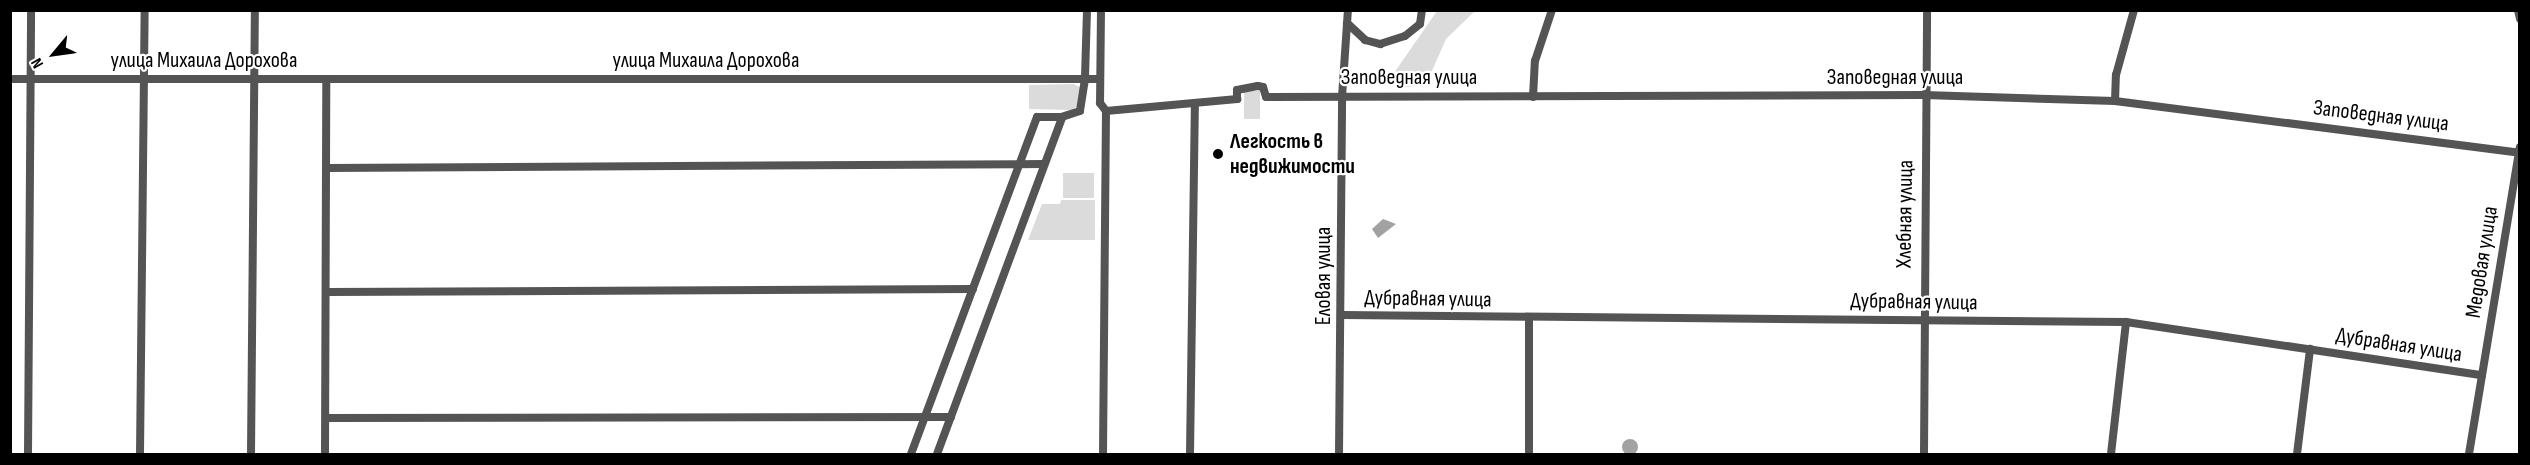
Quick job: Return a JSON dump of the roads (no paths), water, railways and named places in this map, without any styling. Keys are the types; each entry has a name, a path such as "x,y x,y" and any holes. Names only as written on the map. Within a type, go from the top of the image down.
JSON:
{"street":[{"path":"28,454 31,10"},
{"path":"140,454 145,10"},
{"path":"251,454 255,10"},
{"path":"911,454 1037,117 1062,117 1080,111 1085,79 1087,10"},
{"path":"1101,10 1100,103 1106,111 1103,454"},
{"name":"Еловая улица","path":"1339,454 1342,315 1342,97 1348,10"},
{"path":"1347,23 1365,40 1380,44 1405,36 1420,24 1422,10"},
{"path":"1533,97 1535,61 1552,10"},
{"name":"Хлебная улица","path":"1924,454 1922,320 1927,10"},
{"path":"2115,101 2116,75 2134,10"},
{"path":"2518,10 2520,18"},
{"name":"улица Михаила Дорохова","path":"10,79 1099,79"},
{"name":"улица Михаила Дорохова","path":"325,454 326,79"},
{"name":"Заповедная улица","path":"1195,103 1237,99 1237,90 1246,86 1263,87 1266,97 1924,95 2115,101 2519,151"},
{"path":"1106,111 1195,103 1190,454"},
{"path":"937,454 1062,117"},
{"name":"Медовая улица","path":"2469,454 2519,151"},
{"path":"326,168 1044,164"},
{"path":"327,292 974,289"},
{"name":"Дубравная улица","path":"1342,315 2126,321 2482,375"},
{"path":"1529,318 1529,454"},
{"path":"2111,454 2126,321"},
{"path":"2297,454 2310,349"},
{"path":"326,418 951,417"}],"place":[{"name":"Легкость в недвижимости","path":"1218,154"}]}
